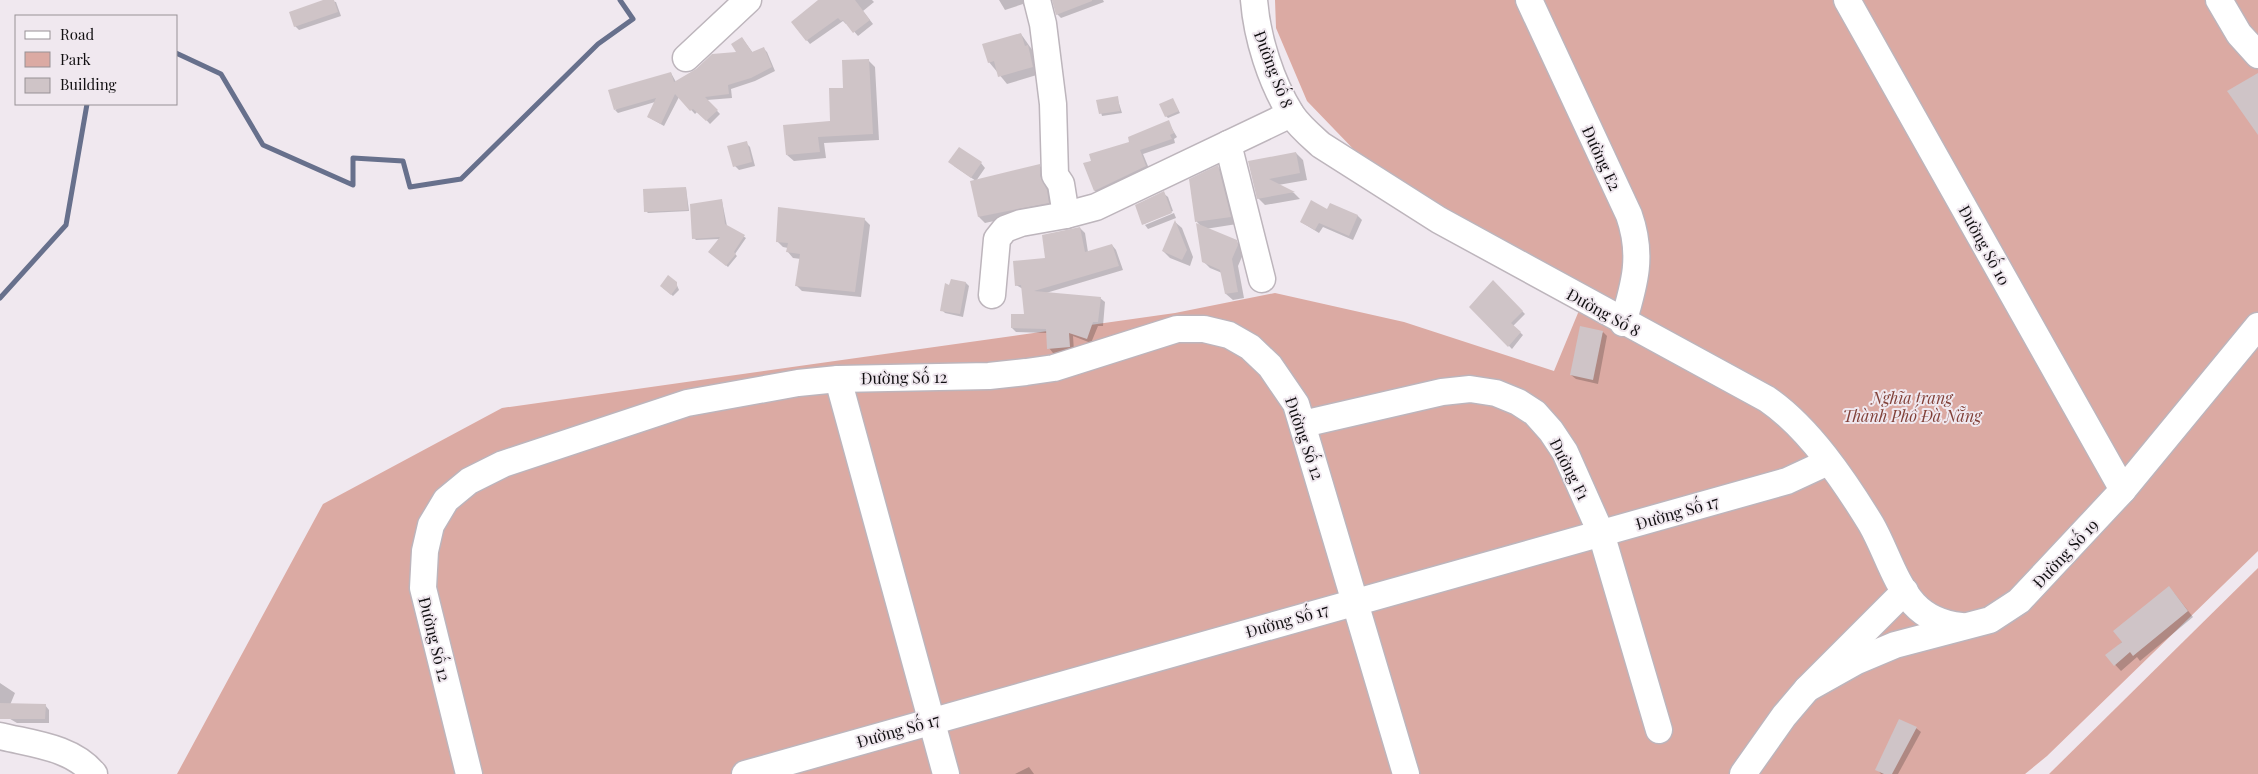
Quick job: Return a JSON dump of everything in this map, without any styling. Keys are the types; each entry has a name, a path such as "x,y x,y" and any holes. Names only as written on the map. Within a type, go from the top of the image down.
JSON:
{"street":[{"path":"686,58 748,0"},
{"path":"1037,0 1043,24 1052,96 1055,175 1061,184 1066,215"},
{"name":"Đường Số 8","path":"1254,0 1260,39 1291,114 1321,145 1431,215 1784,410 1797,422 1828,462 1871,524 1905,591 1915,605 1930,617 1946,625 1961,626"},
{"name":"Đường E2","path":"1529,0 1629,215 1635,232 1638,253 1636,273 1624,323"},
{"name":"Đường Số 10","path":"1847,0 2123,490"},
{"path":"2219,0 2239,34 2258,55"},
{"path":"992,295 997,239 1005,229 1021,223 1066,215 1096,207 1291,114"},
{"path":"1228,144 1262,279"},
{"name":"Đường Số 19","path":"1807,689 1857,661 1895,645 1961,626 1990,620 2019,601 2123,490 2258,326"},
{"name":"Đường Số 12","path":"469,774 423,588 425,551 431,525 446,500 469,481 503,464 687,403 798,383 838,379 989,376 1054,368 1176,329 1204,329 1229,335 1250,347 1270,366 1296,404 1406,774"},
{"name":"Đường Số 12","path":"838,379 946,774"},
{"name":"Đường F1","path":"1303,424 1442,392 1470,389 1496,393 1518,402 1535,413 1551,431 1565,452 1601,534 1659,730"},
{"name":"Đường Số 17","path":"745,774 1787,481 1828,462"},
{"name":"Đường Số 19","path":"1743,774 1784,716 1807,689 1905,591"},
{"path":"0,736 62,751 78,759 94,774"}],"green space":[{"name":"Nghĩa trang Thành Phố Đà Nẵng","path":"1275,0 2258,0 2258,551 2047,756 2025,774 177,774 323,504 502,408 1175,313 1275,293 1404,322 1554,371 1585,296 1361,157 1307,101 1276,28"},
{"path":"2258,568 2258,774 2049,774"}],"building":[{"path":"323,0 334,0 338,12 294,27 289,12"},
{"path":"818,0 855,0 870,20 853,33 843,20 841,21 838,18 806,41 791,22"},
{"path":"1052,0 1092,0 1092,1 1056,15"},
{"path":"1021,33 1025,46 1028,45 1033,67 998,77 994,61 988,63 982,44"},
{"path":"742,37 752,52 764,47 772,67 751,78 728,85 729,94 705,97 718,110 706,121 693,109 690,111 675,94 661,124 647,117 656,98 614,110 608,90 671,72 674,82 696,69 712,54 736,52 731,44"},
{"path":"869,59 873,134 818,137 820,152 786,155 783,125 830,121 829,88 843,88 842,60"},
{"path":"2258,73 2258,135 2227,91"},
{"path":"1118,96 1120,111 1099,114 1096,100"},
{"path":"1173,98 1179,111 1165,117 1159,104"},
{"path":"1169,120 1174,133 1170,135 1172,139 1140,150 1146,166 1094,191 1083,163 1091,161 1089,154 1129,142 1128,137"},
{"path":"747,141 752,162 733,167 727,146"},
{"path":"959,147 982,162 971,178 948,162"},
{"path":"1296,152 1300,173 1269,179 1295,192 1257,199 1248,161"},
{"path":"1040,164 1040,176 1047,190 1049,203 978,217 970,181"},
{"path":"1218,165 1231,217 1195,222 1189,179"},
{"path":"686,187 688,210 644,212 643,189"},
{"path":"1164,191 1172,213 1142,225 1135,205"},
{"path":"722,199 725,224 745,235 734,252 736,254 726,266 708,252 720,237 692,239 690,204"},
{"path":"1311,200 1327,209 1330,203 1358,215 1349,236 1319,223 1315,230 1300,222"},
{"path":"778,207 865,218 855,292 795,286 800,254 786,252 788,243 776,242"},
{"path":"1175,220 1187,250 1182,260 1162,251"},
{"path":"1196,223 1237,240 1238,245 1232,259 1238,292 1225,294 1220,270 1202,262"},
{"path":"1080,227 1085,252 1112,244 1119,266 1034,291 1101,297 1098,322 1093,322 1087,339 1069,333 1070,347 1047,349 1046,329 1011,328 1011,314 1024,314 1021,285 1015,286 1013,261 1045,258 1042,235"},
{"path":"668,275 677,282 677,287 671,295 660,286"},
{"path":"951,279 966,282 960,314 940,311 945,283 949,285"},
{"path":"1493,280 1523,311 1511,323 1521,332 1508,347 1469,307"},
{"path":"1580,326 1603,331 1593,380 1570,375"},
{"path":"2169,586 2188,611 2133,656 2130,652 2114,666 2105,655 2122,642 2113,631"},
{"path":"0,703 46,704 45,719 0,719"},
{"path":"1899,719 1917,727 1892,774 1884,774 1875,770"}],"waterway":[{"path":"178,54 221,74 263,145 353,185 353,158 403,161 410,187 461,179 598,44 633,19 620,0"},
{"path":"0,298 66,225 87,105"}]}
